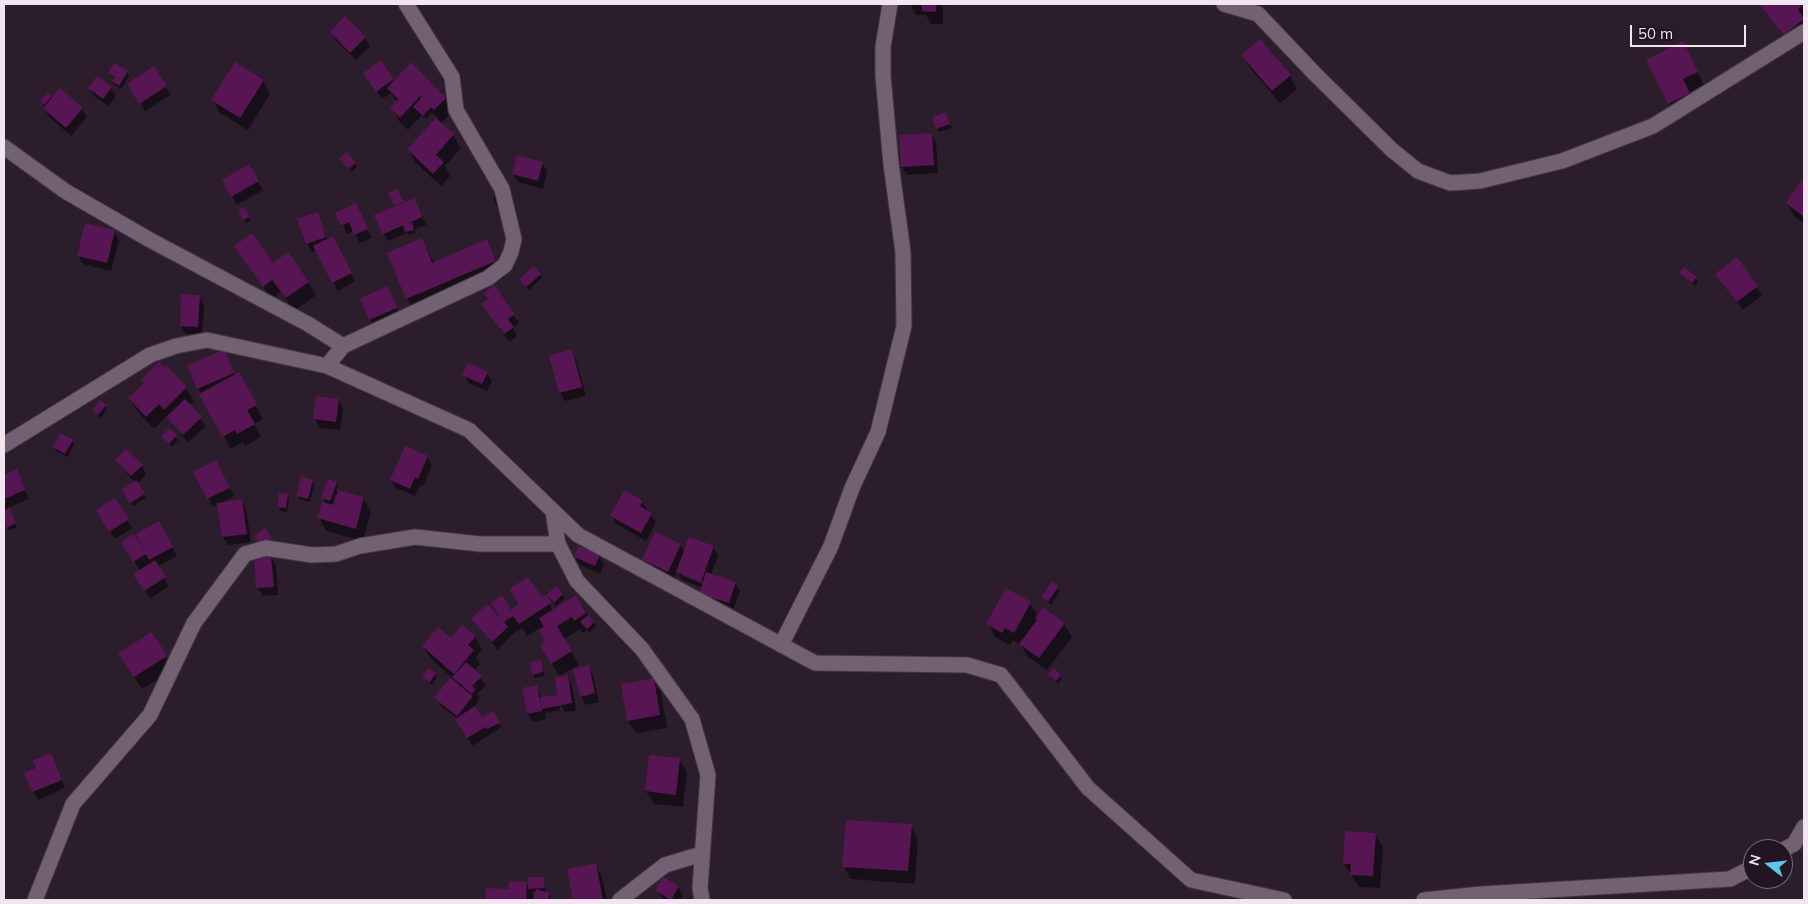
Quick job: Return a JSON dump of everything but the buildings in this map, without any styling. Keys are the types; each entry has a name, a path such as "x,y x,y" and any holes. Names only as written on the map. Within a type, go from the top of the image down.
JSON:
{"street":[{"path":"326,366 343,346 488,278 505,265 514,238 502,189 456,110 452,77 406,4"},
{"path":"781,645 831,546 852,488 878,432 904,326 903,252 891,164 887,102 883,76 883,47 890,4"},
{"path":"1224,4 1258,14 1315,74 1392,150 1418,171 1450,183 1480,181 1562,161 1653,126 1804,32"},
{"path":"4,147 66,191 150,240 308,324 343,346"},
{"path":"4,445 150,355 176,346 207,340 326,366 469,430 578,535 815,663 967,665 1001,674 1088,788 1191,880 1284,900"},
{"path":"553,511 558,544 576,580 642,649 692,719 708,775 700,888 702,900"},
{"path":"35,900 73,804 150,715 194,623 245,554 266,548 312,555 336,554 360,546 415,537 480,544 558,544"},
{"path":"1793,845 1804,827"},
{"path":"620,900 665,865 702,854"},
{"path":"1424,900 1482,894 1730,879 1743,872"}]}
